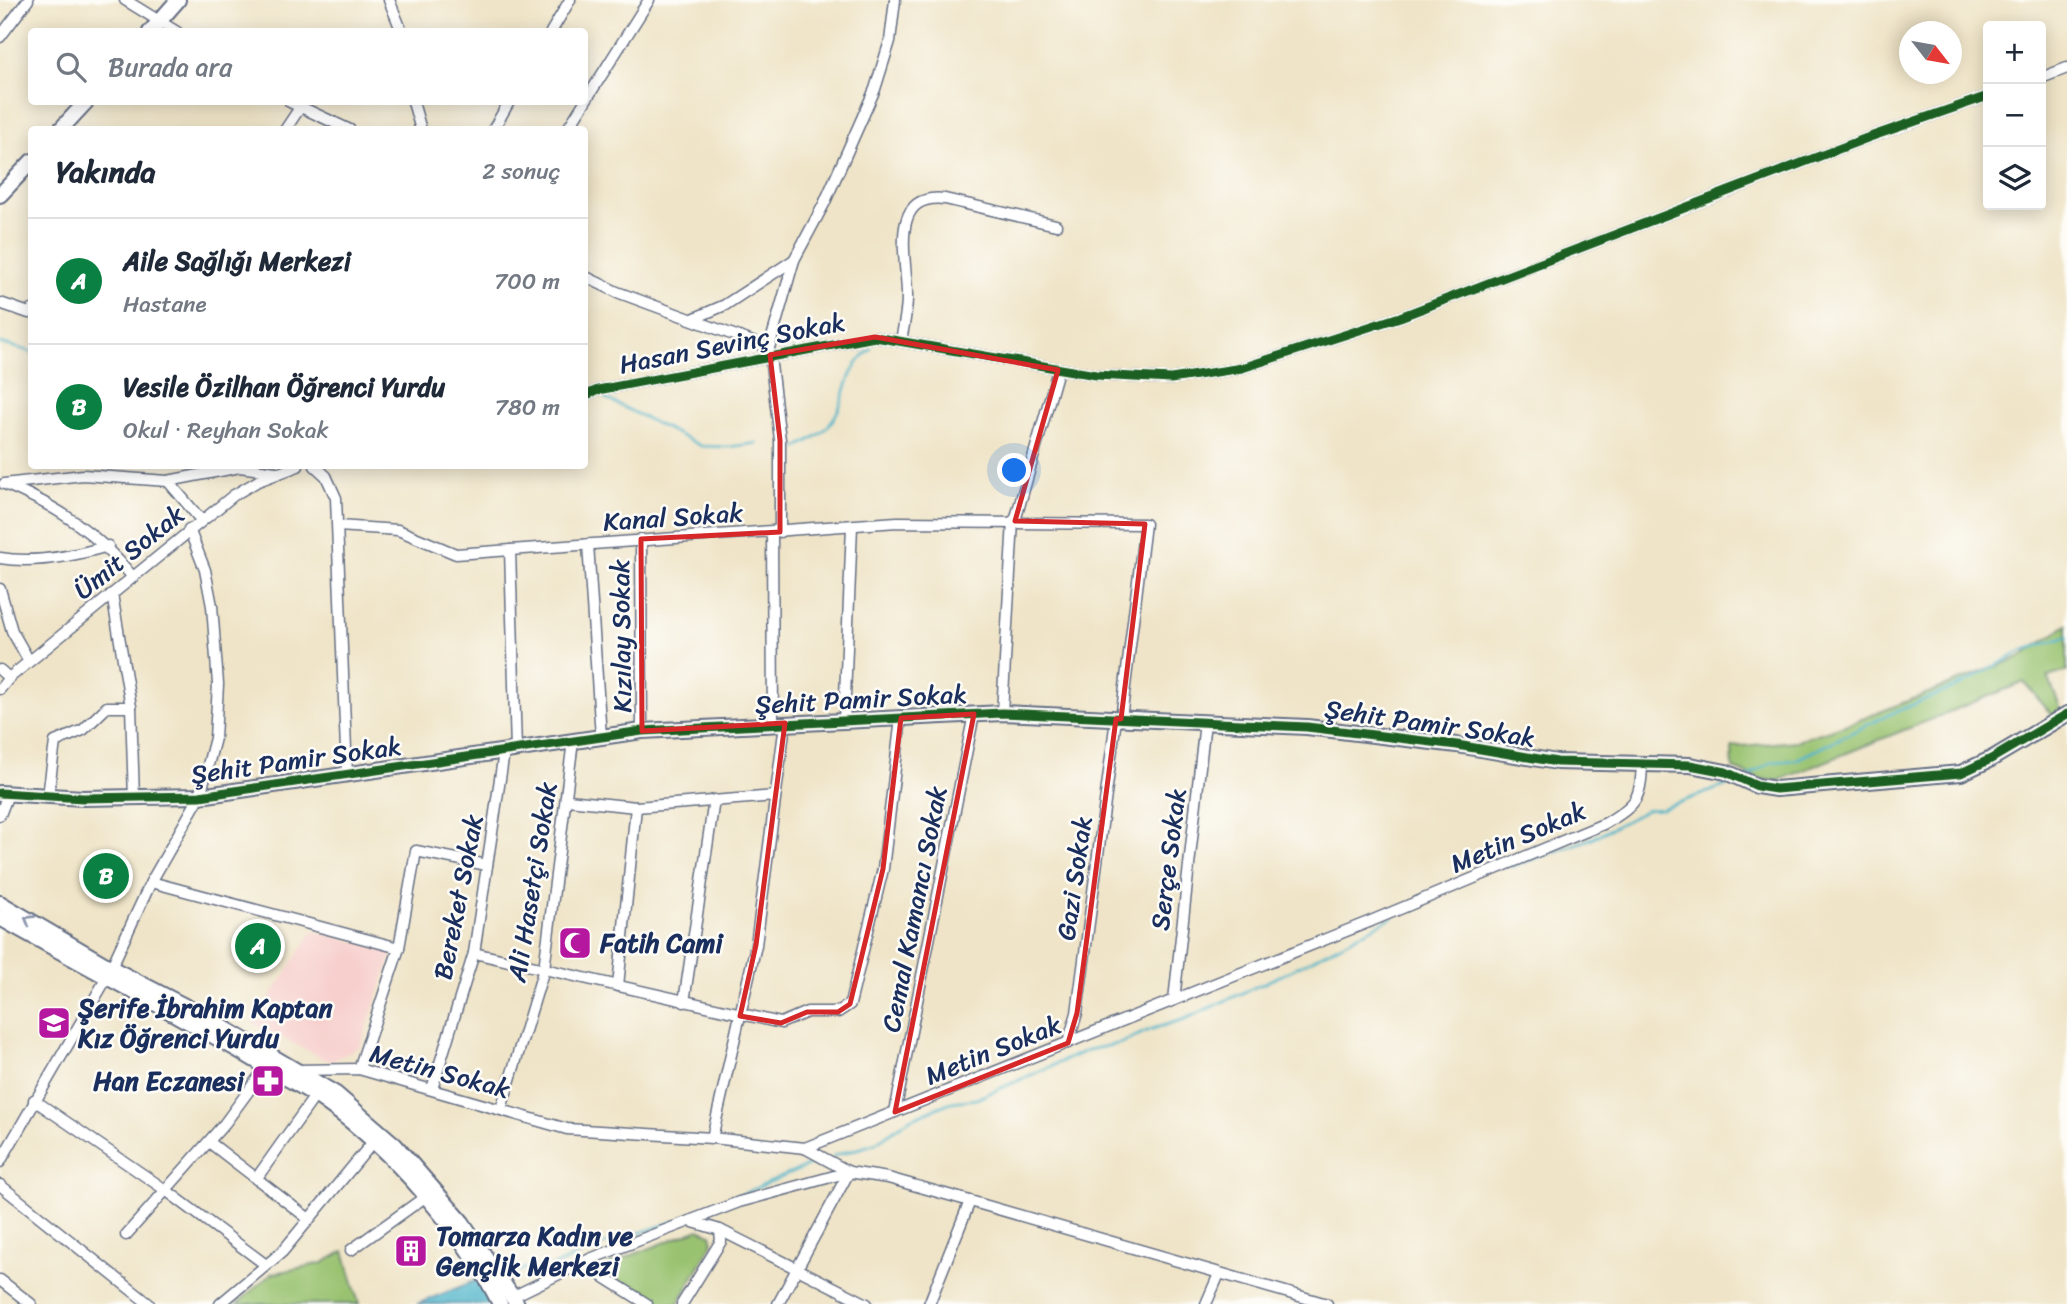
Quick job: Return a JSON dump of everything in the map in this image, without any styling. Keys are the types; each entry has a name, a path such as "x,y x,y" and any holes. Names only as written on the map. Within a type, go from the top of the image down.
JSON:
{"street":[{"path":"0,37 28,0"},
{"path":"125,0 172,28"},
{"path":"154,28 178,0"},
{"path":"389,0 400,28"},
{"path":"553,28 570,0"},
{"path":"588,97 649,0"},
{"path":"712,1138 756,945 775,796 779,724 776,532 780,440 770,351 794,260 824,204 875,89 890,41 895,0"},
{"path":"2046,76 2067,68"},
{"name":"Hasan Sevinç Sokak","path":"588,394 770,351 875,337 898,339 1058,370 1171,379 1242,368 1400,317 1867,138 1983,98"},
{"path":"64,126 83,105"},
{"path":"414,105 420,126"},
{"path":"495,126 507,105"},
{"path":"570,126 583,105"},
{"path":"288,126 301,106 342,126"},
{"path":"0,195 28,165"},
{"path":"898,339 907,297 904,235 906,220 918,203 936,198 945,199 1056,225"},
{"path":"695,318 725,305 794,260"},
{"path":"588,278 617,292 695,318 770,351"},
{"path":"0,303 28,313"},
{"path":"1002,713 1014,521 1058,370"},
{"path":"2,484 84,470 168,481 230,469"},
{"path":"256,469 280,472"},
{"name":"Ümit Sokak","path":"0,689 29,661 189,529 258,481 289,469"},
{"path":"319,469 326,476 336,498 346,775"},
{"path":"168,481 201,520"},
{"path":"2,484 56,509 85,527 107,546 132,576"},
{"name":"Kanal Sokak","path":"338,526 398,530 456,554 897,522 1145,524"},
{"name":"Gazi Sokak","path":"1068,1043 1077,1013 1145,524"},
{"path":"844,721 852,526"},
{"path":"0,1162 108,973 151,882 200,796 215,738 218,684 210,594 205,570 189,529"},
{"name":"Kızılay Sokak","path":"641,540 642,732"},
{"path":"589,544 601,737"},
{"path":"0,558 22,562 84,554 107,546"},
{"name":"Bereket Sokak","path":"432,1089 474,953 487,864 510,751 510,550"},
{"path":"0,589 12,631 29,661"},
{"path":"112,594 131,707 134,798"},
{"path":"0,670 9,678"},
{"path":"48,796 55,742 83,730 107,707 131,707"},
{"name":"Şehit Pamir Sokak","path":"4,793 134,798 200,796 642,732 1002,713 1332,730 1557,762 1690,765 1726,772 1756,786 1776,789 1961,773 1992,759 2067,714"},
{"name":"Cemal Kamancı Sokak","path":"895,1112 974,714"},
{"path":"474,953 740,1016 781,1023 807,1012 838,1012 850,1004 883,869 901,718"},
{"name":"Serçe Sokak","path":"1174,1000 1205,722"},
{"name":"Ali Hasetçi Sokak","path":"501,1109 544,969 568,800 573,741"},
{"name":"Metin Sokak","path":"296,1070 359,1069 567,1129 805,1147 1068,1043 1606,823 1633,807 1642,785 1642,764"},
{"path":"0,815 4,793"},
{"path":"568,800 636,807 775,796"},
{"path":"684,1002 714,800"},
{"path":"618,986 636,807"},
{"path":"359,1069 399,948 416,850 487,864"},
{"path":"151,882 399,948"},
{"path":"0,903 108,973 315,1096 373,1142 453,1229 488,1279 500,1304"},
{"path":"0,918 108,973 202,1015 336,1094 395,1144 462,1222 516,1300 582,1263 739,1202 849,1172"},
{"path":"126,1235 209,1142 266,1067"},
{"path":"256,1179 315,1096"},
{"path":"34,1100 167,1191 266,1265"},
{"path":"209,1142 309,1219"},
{"path":"220,1304 282,1252 373,1142"},
{"path":"805,1147 849,1172 888,1178 970,1201 1219,1274 1295,1300 1327,1304"},
{"path":"778,1304 799,1270 849,1172"},
{"path":"0,1185 149,1304"},
{"path":"351,1250 425,1198"},
{"path":"929,1304 970,1201"},
{"path":"692,1222 720,1230 867,1304"},
{"path":"682,1304 721,1241 720,1230"},
{"path":"582,1263 647,1304"},
{"path":"1206,1304 1219,1274"},
{"path":"0,1280 31,1304"}],"highlighted area":[{"path":"875,337 1058,370 1015,521 1145,524 1121,719 1116,719 1077,1013 1068,1043 895,1112 974,714 901,718 883,869 850,1004 838,1012 807,1012 781,1023 740,1016 756,945 785,723 642,731 641,539 780,532 780,440 770,355"}],"shaded area":[{"path":"313,931 393,952 360,1047 330,1062 253,1023"}],"green space":[{"path":"2067,625 2067,671 2048,677 2064,717 2058,722 2024,682 1777,781 1760,779 1733,769 1732,747 1796,741 1857,721 2020,657"},
{"path":"699,1229 711,1234 713,1242 678,1304 656,1304 606,1273 607,1265"},
{"path":"344,1251 359,1304 237,1304 271,1274 323,1263"}],"water":[{"path":"482,1278 497,1304 417,1304"}],"waterway":[{"path":"0,343 28,351"},
{"path":"796,448 817,436 835,417 854,368 871,349"},
{"path":"605,398 701,446 729,447 758,443"},
{"path":"1749,776 1772,762 1795,760 1888,715 1963,684 2024,650 2067,637"},
{"path":"1511,867 1593,838 1647,810 1661,809 1736,782"},
{"path":"833,1156 874,1144 910,1119 951,1102 976,1099 1088,1050 1122,1043 1149,1030 1185,1019 1284,974 1393,917"},
{"path":"698,1213 817,1162"},
{"path":"511,1273 530,1267 550,1268 599,1246 676,1221"}],"cycle path":[{"path":"588,394 598,390 875,337 1096,375 1171,379 1242,368 1400,317 1867,138 1983,98"},
{"path":"0,793 83,798 200,796 642,731 1002,713 1307,727 1457,745 1557,762 1690,765 1726,772 1757,786 1776,789 1961,773 1991,759 2067,714"}],"place":[{"name":"Vesile Özilhan Öğrenci Yurdu","path":"106,876"},
{"name":"Fatih Cami","path":"575,943"},
{"name":"Aile Sağlığı Merkezi","path":"258,946"},
{"name":"Şerife İbrahim Kaptan Kız Öğrenci Yurdu","path":"54,1023"},
{"name":"Han Eczanesi","path":"268,1081"},
{"name":"Tomarza Kadın ve Gençlik Merkezi","path":"411,1251"}]}
